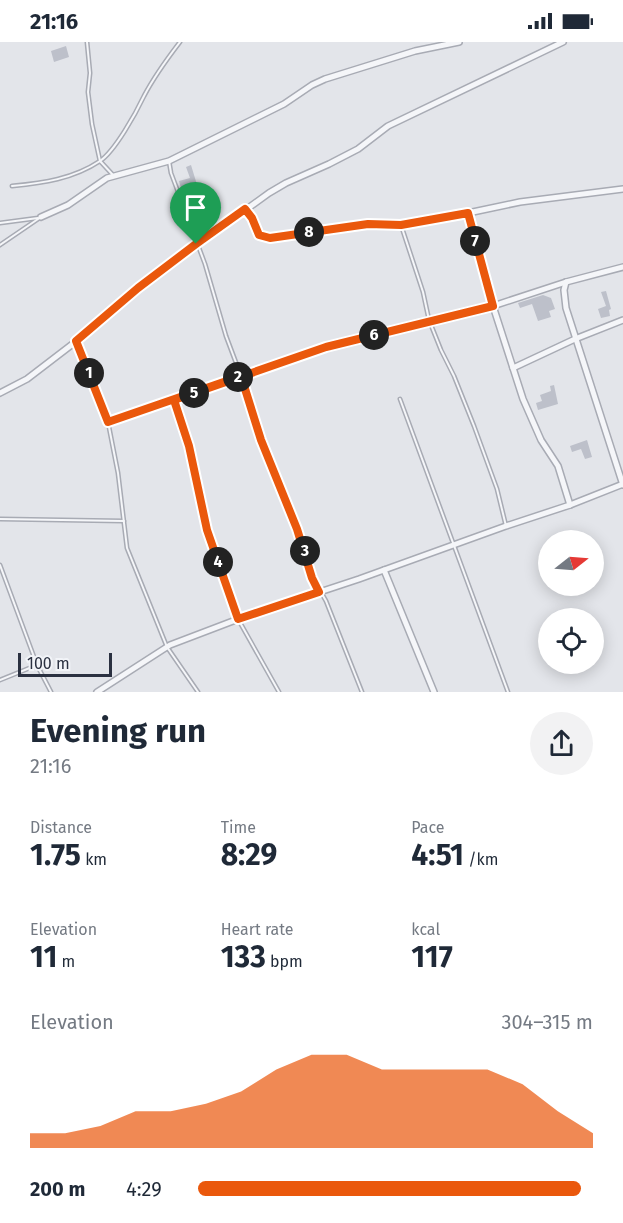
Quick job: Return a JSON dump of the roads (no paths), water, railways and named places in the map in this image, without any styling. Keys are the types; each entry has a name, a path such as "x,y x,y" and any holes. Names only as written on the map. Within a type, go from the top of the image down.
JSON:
{"street":[{"path":"41,217 68,205 113,175 170,160 284,104 325,79 415,51 459,42"},
{"path":"0,393 27,379 138,288 196,244 286,183 358,149 388,126 563,42"},
{"path":"401,225 520,202 623,189"},
{"path":"468,213 493,306 513,368 541,440 562,475 570,506"},
{"path":"241,376 326,347 493,306 566,282 623,267"},
{"path":"98,692 106,690 167,647 238,619 384,570 452,544 570,506 623,484 575,339 564,299 566,282"},
{"path":"513,368 623,320"},
{"path":"384,570 434,692"}],"lane":[{"path":"87,42 90,73 88,92 92,124 100,161 113,175"},
{"path":"12,186 50,182 100,161 135,115 180,42"},
{"path":"170,160 171,173 205,264 226,336 261,440 297,529 312,578 326,601 362,692"},
{"path":"245,209 252,218 259,235 270,238 368,224 401,225 423,292 429,320 474,426 497,489 506,526"},
{"path":"0,223 41,217"},
{"path":"0,245 41,217"},
{"path":"76,341 108,422 124,521 126,548 167,647 198,692"},
{"path":"108,422 241,376"},
{"path":"399,399 508,692"},
{"path":"174,400 189,446 207,530 238,619 279,692"},
{"path":"0,519 124,521"},
{"path":"0,565 37,665 51,692"},
{"path":"0,680 37,665"}]}
